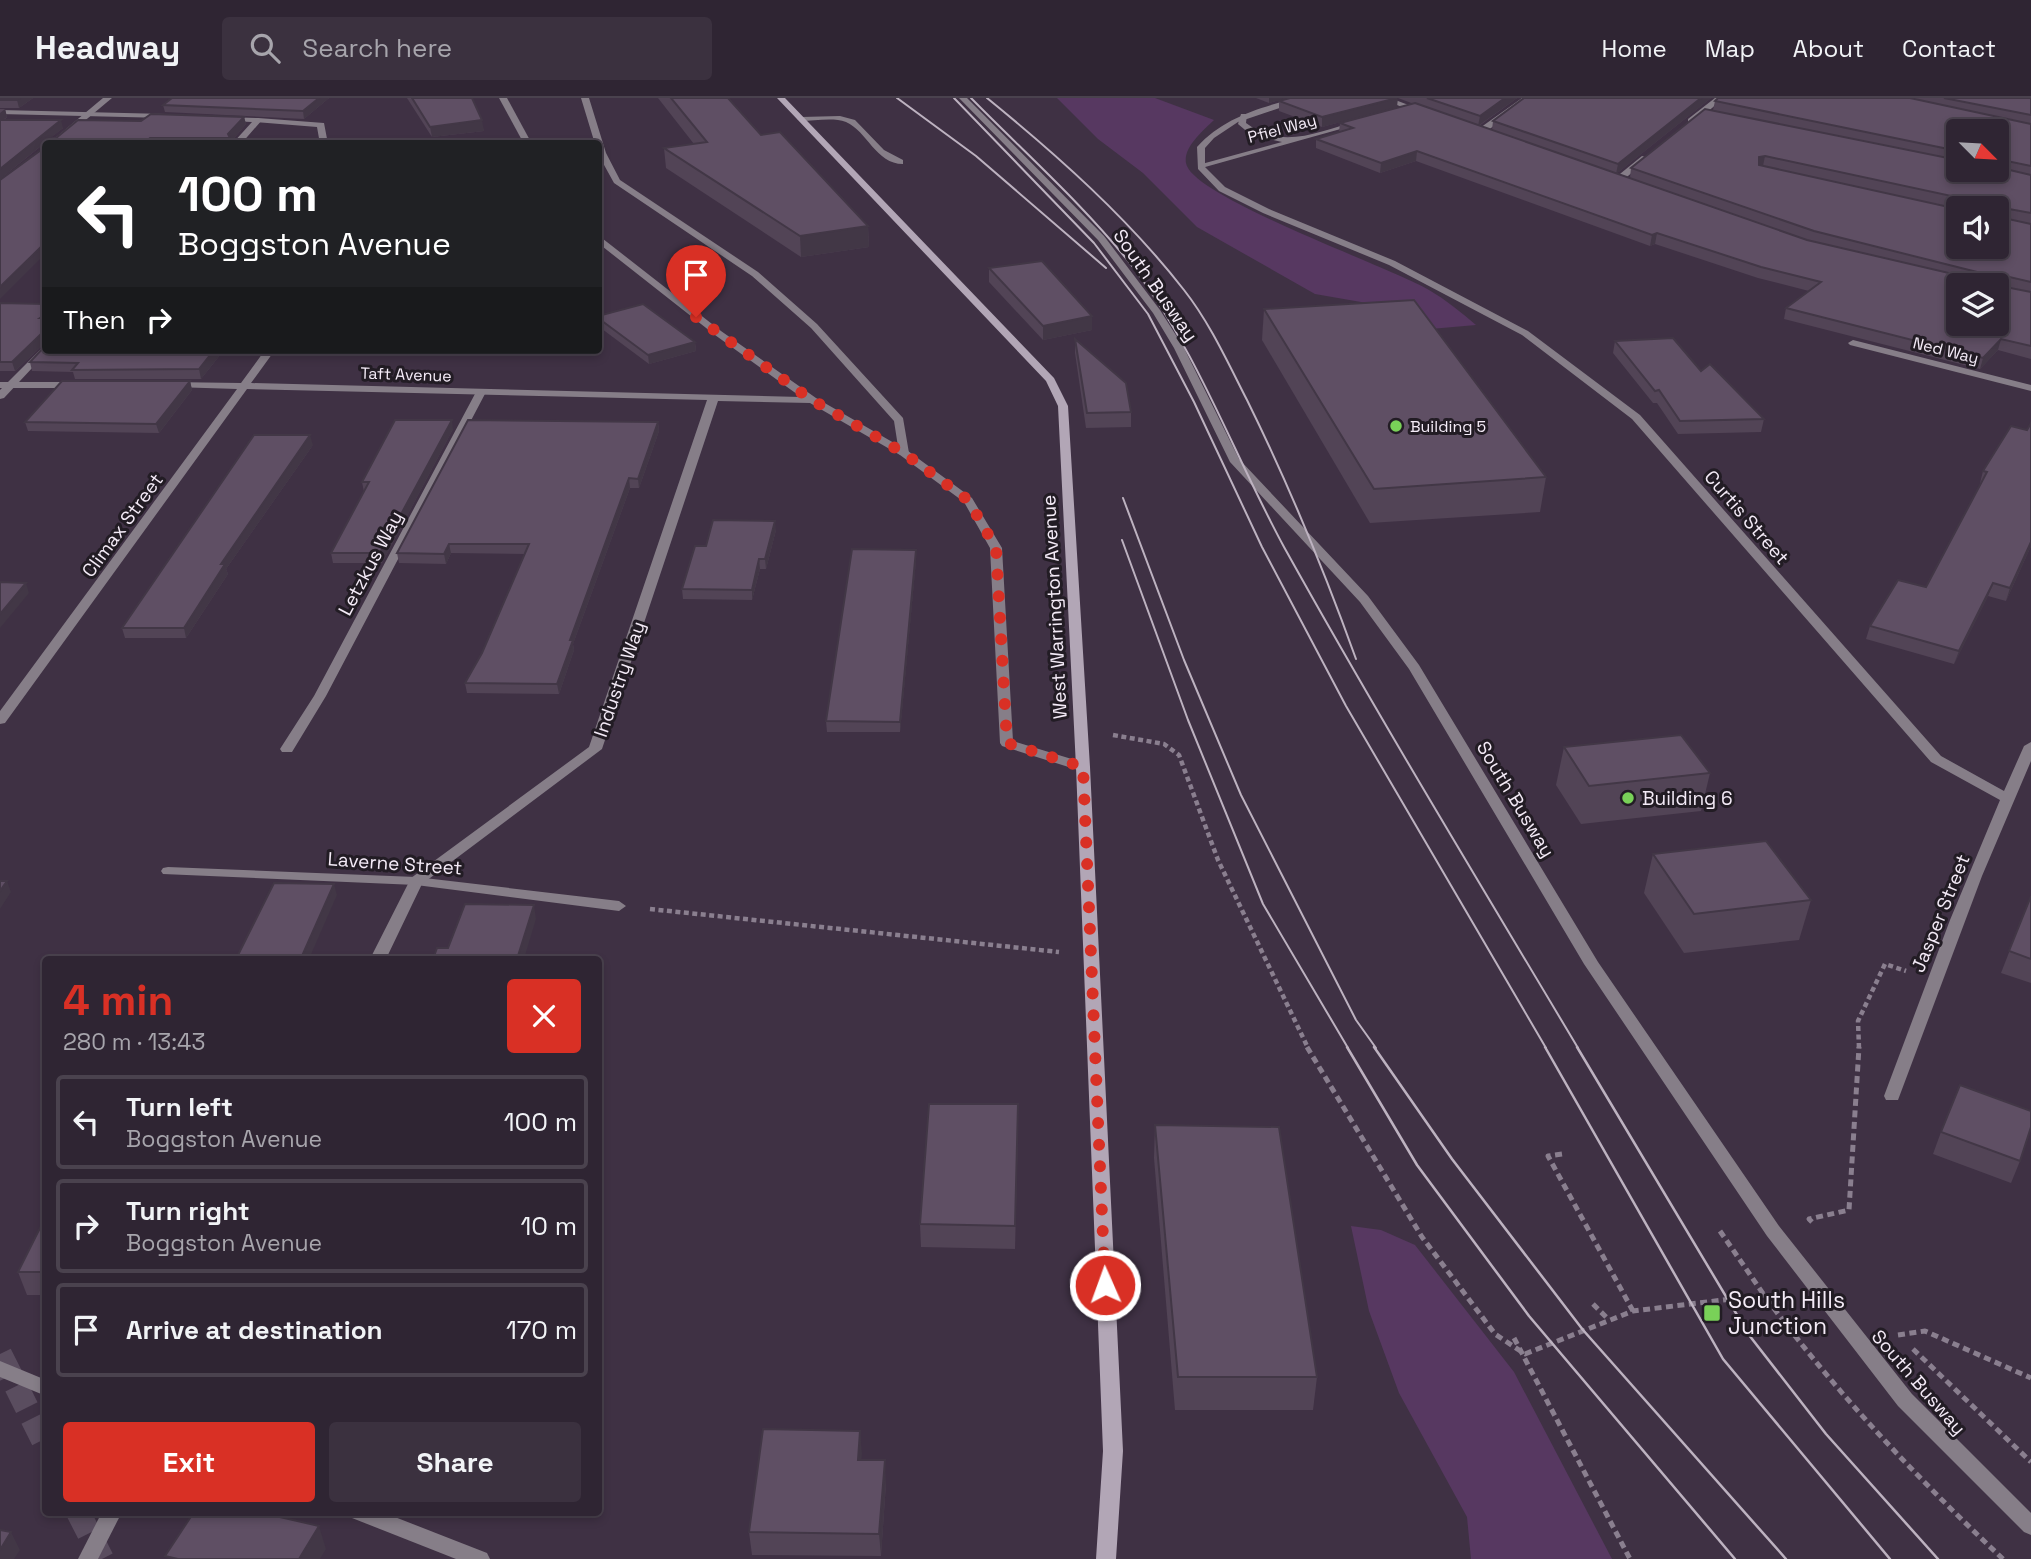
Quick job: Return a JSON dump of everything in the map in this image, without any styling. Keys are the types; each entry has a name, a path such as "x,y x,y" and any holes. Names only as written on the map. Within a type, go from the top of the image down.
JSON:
{"main road":[{"name":"West Warrington Avenue","path":"781,98 1050,380 1063,406 1083,767 1112,1451 1105,1559"}],"street":[{"path":"57,140 108,98"},
{"path":"503,98 526,140"},
{"path":"585,98 598,140"},
{"name":"South Busway","path":"963,98 1101,239 1174,339 1234,460 1364,598 1415,667 1592,964 1786,1249 1905,1400 2031,1526"},
{"path":"1201,167 1201,147 1215,131 1244,116 1305,98"},
{"path":"1383,98 1435,116"},
{"path":"1480,132 1527,98"},
{"path":"1681,130 1720,98"},
{"path":"1395,113 1412,108"},
{"path":"0,112 181,117"},
{"path":"1702,113 1716,115"},
{"path":"1244,116 1242,124 1254,133 1290,141"},
{"path":"219,118 321,125 323,140"},
{"path":"801,120 840,118 852,122 881,152 900,162"},
{"path":"240,140 258,120"},
{"name":"Pfiel Way","path":"1201,167 1369,120"},
{"path":"1469,128 1492,136"},
{"path":"602,153 617,181 755,274 814,326 899,420 904,453"},
{"path":"1618,180 1648,155"},
{"name":"Curtis Street","path":"1201,167 1223,189 1266,211 1438,285 1525,333 1636,417 1936,759 2007,798"},
{"path":"1605,176 1631,185"},
{"path":"602,241 718,333 812,400 904,453 968,500 996,548 1007,743 1083,767"},
{"name":"Ned Way","path":"1853,343 2031,388"},
{"path":"0,396 5,385 42,351"},
{"name":"Climax Street","path":"0,720 267,354"},
{"name":"Taft Avenue","path":"164,384 812,400"},
{"path":"5,385 94,385"},
{"name":"Letzkus Way","path":"287,749 320,696 481,392"},
{"name":"Industry Way","path":"379,956 416,881 595,749 714,396"},
{"name":"Jasper Street","path":"1892,1096 1934,979 2007,798 2031,746"},
{"name":"Laverne Street","path":"168,871 416,881 619,906"},
{"path":"0,1369 42,1386"},
{"path":"88,1559 109,1516"},
{"path":"369,1516 480,1559"}],"path":[{"path":"1118,735 1164,744 1179,755 1218,860 1316,1065 1422,1237 1495,1334 1524,1353"},
{"path":"619,906 1091,955"},
{"path":"1562,1154 1548,1156 1633,1311"},
{"path":"1809,1219 1816,1229"},
{"path":"1720,1231 1799,1345 1912,1474 2003,1559"},
{"path":"1524,1353 1606,1318 1633,1311 1764,1295"},
{"path":"1593,1304 1606,1318"},
{"path":"1889,1324 2031,1462"},
{"path":"1898,1335 1925,1332 2031,1378"},
{"path":"1514,1338 1630,1559"}],"shaded area":[{"path":"1057,98 1155,98 1214,120 1195,139 1186,157 1186,163 1196,177 1255,212 1429,290 1476,325 1419,330 1384,306 1315,294 1197,227 1143,173 1098,139"},
{"path":"1351,1226 1381,1230 1415,1245 1514,1372 1612,1559 1471,1559 1467,1517 1399,1393 1369,1311"}],"building":[{"path":"0,98 20,98 0,100"},
{"path":"172,98 319,98 303,111 163,105"},
{"path":"412,98 472,98 482,120 430,127"},
{"path":"671,98 728,98 761,135 780,132 868,226 800,236 664,148 707,142"},
{"path":"1290,98 1397,98 1322,117 1279,101"},
{"path":"1427,98 1505,98 1480,116"},
{"path":"1524,98 1701,98 1618,164 1493,121"},
{"path":"1718,98 1910,98 2008,119 1946,119 1946,149 1715,101"},
{"path":"1944,98 2031,98 2031,115"},
{"path":"1415,103 1807,240 1949,273 1946,273 1946,336 2009,336 2009,288 2031,292 2031,346 2001,339 1983,358 1786,308 1821,282 1761,267 1657,233 1652,235 1417,151 1381,163 1316,139 1353,128 1340,123"},
{"path":"1705,109 1946,158 1946,182 2009,182 2009,170 2031,175 2031,213 2009,209 2009,196 1952,196 1765,156 1759,157 1759,165 1946,206 1946,259 2009,259 2009,219 2031,224 2031,282 2009,277 2009,273 1981,273 1814,231 1631,168"},
{"path":"151,114 244,117 228,134 230,138 46,140 56,138 78,120 141,121"},
{"path":"2009,119 2031,124 2031,166 2009,161"},
{"path":"0,120 61,120 0,169"},
{"path":"42,149 42,246 0,287 0,180"},
{"path":"1042,261 1092,316 1043,326 989,268"},
{"name":"Building 5","path":"1414,300 1546,477 1374,489 1264,309"},
{"path":"0,303 42,304 42,333 12,362 0,362"},
{"path":"643,304 695,342 648,355 602,321 602,315"},
{"path":"1673,338 1701,371 1710,364 1764,419 1680,421 1659,390 1655,391 1615,341"},
{"path":"1075,339 1126,383 1131,412 1087,413"},
{"path":"42,349 42,354 211,354 199,369 72,370 78,363 30,362"},
{"path":"62,381 190,381 156,424 25,422"},
{"path":"395,420 452,420 380,553 331,553 369,482 362,482"},
{"path":"468,420 658,422 638,479 629,478 570,640 573,640 557,684 465,683 482,653 529,544 449,544 444,554 397,553"},
{"path":"2031,423 2031,542 2010,588 1993,583 1959,651 1870,626 1898,580 1926,587 1987,472 1983,471 2011,426 2027,430"},
{"path":"254,435 310,435 221,564 225,564 184,628 122,628"},
{"path":"713,520 775,521 765,559 759,559 752,590 682,589 695,546 706,546"},
{"path":"852,549 916,550 900,722 826,721"},
{"path":"0,582 26,583 0,614"},
{"path":"1681,735 1710,773 1589,786 1564,747"},
{"path":"1766,841 1811,900 1694,914 1653,854"},
{"path":"0,881 7,881 0,891"},
{"path":"274,883 334,884 302,956 238,956"},
{"path":"2031,896 2031,959 2009,951"},
{"path":"465,904 534,905 518,956 434,956 437,948 448,948"},
{"path":"1960,1085 2031,1111 2031,1127 2020,1161 1941,1132"},
{"path":"929,1104 1018,1104 1015,1226 920,1224"},
{"path":"1155,1125 1279,1127 1317,1377 1178,1377"},
{"path":"42,1224 42,1272 18,1272"},
{"path":"763,1429 860,1431 858,1460 885,1460 879,1534 749,1532"},
{"path":"191,1516 275,1516 319,1526 299,1559 178,1559 165,1556"},
{"path":"0,1530 11,1532 0,1550"}],"tunnel":[{"path":"0,1354 42,1438"},
{"path":"80,1516 102,1559"}],"tram line":[{"path":"897,98 976,156 1106,268"},
{"path":"954,98 1094,243 1148,314 1194,402 1262,547 1346,706 1546,1048"},
{"path":"971,98 1095,223 1133,267 1156,300 1196,368 1284,547 1429,799 1578,1048"},
{"path":"987,98 1116,213 1162,263 1202,316 1233,372 1277,464 1319,560 1356,659"},
{"path":"1123,498 1184,660 1241,795 1356,1020 1376,1048"},
{"path":"1122,540 1188,720 1263,904 1348,1048"},
{"path":"1347,1047 1417,1165 1529,1316 1735,1559"},
{"path":"1374,1047 1452,1159 1583,1330 1786,1559"},
{"path":"1545,1047 1723,1359 1890,1559"},
{"path":"1577,1047 1749,1335 1826,1434 1938,1559"}],"place":[{"name":"Building 5","path":"1396,426"},
{"name":"Building 6","path":"1628,798"},
{"name":"South Hills Junction","path":"1712,1313"}],"route":[{"path":"696,317 812,400 904,453 968,500 996,548 1007,743 1083,767 1105,1285"}]}
